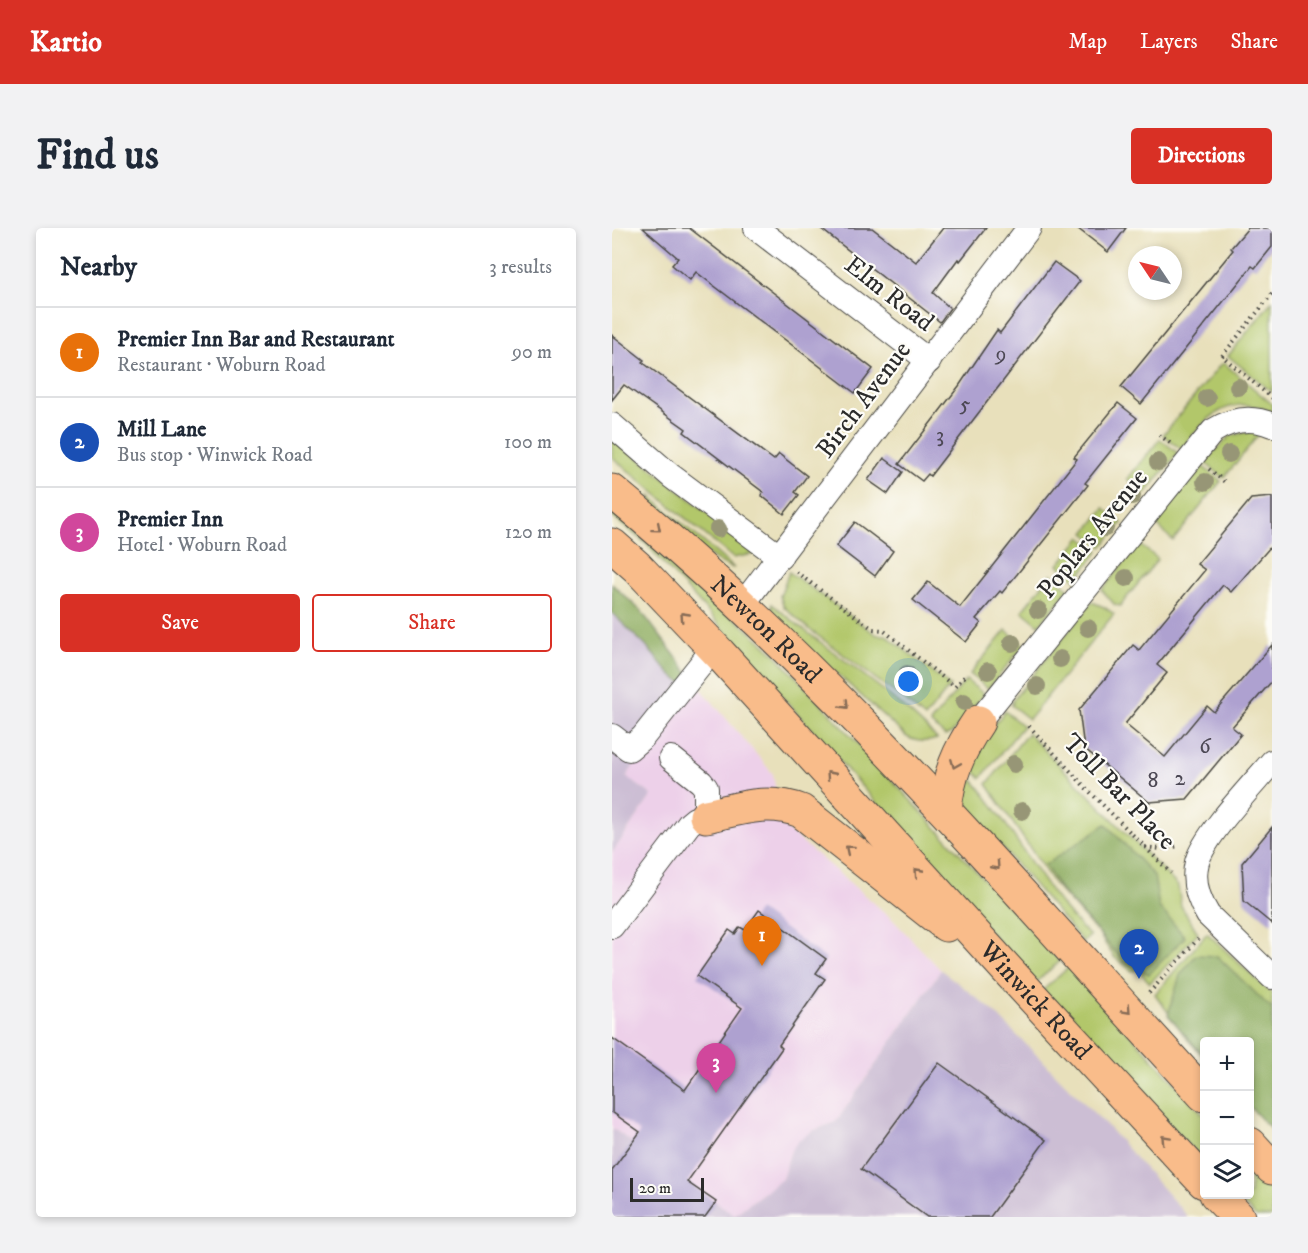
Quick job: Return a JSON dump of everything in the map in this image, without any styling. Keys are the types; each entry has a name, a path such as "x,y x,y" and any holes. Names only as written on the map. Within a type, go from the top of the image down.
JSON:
{"highway":[{"name":"Newton Road","path":"612,490 743,604 840,700 945,810"},
{"name":"Newton Road","path":"612,545 637,567 714,648 869,818"},
{"path":"978,722 957,756 948,783 945,810 1200,1091"},
{"path":"706,816 762,804 774,804 801,811 884,878 1012,975"},
{"name":"Winwick Road","path":"869,818 1200,1178"},
{"path":"1251,1145 1272,1168"},
{"path":"1221,1199 1238,1217"}],"street":[{"name":"Elm Road","path":"756,228 929,362"},
{"name":"Birch Avenue","path":"743,604 1029,228"},
{"name":"Poplars Avenue","path":"978,722 1209,436 1224,424 1243,419 1272,425"},
{"path":"612,425 671,476 780,557"},
{"path":"612,736 629,749 636,743 714,648"},
{"path":"612,926 689,824 695,819 706,816 706,788 671,758"},
{"path":"1272,762 1216,829 1197,861 1196,882 1202,905 1214,921 1272,977"}],"path":[{"path":"1272,294 1222,356 1272,398"},
{"path":"780,557 789,567 873,629 883,630 955,687 965,676"},
{"name":"Toll Bar Place","path":"1029,726 1086,788 1174,876"},
{"path":"1148,994 1214,921"}],"shaded area":[{"path":"612,584 641,611 693,679 626,777 652,795 612,853"},
{"path":"693,679 773,774 781,824 891,918 941,970 836,1122 812,1131 791,1151 782,1179 734,1215 612,1128 612,853 652,795 626,777"},
{"path":"941,970 991,1009 1108,1127 1188,1217 612,1217 612,1128 734,1215 782,1179 791,1151 798,1141 812,1131 836,1122"}],"green space":[{"path":"1272,301 1272,392 1228,356"},
{"path":"1221,364 1225,364 1272,404 1272,412 1257,407 1231,406 1210,418 1181,449 1163,435"},
{"path":"1252,431 1260,433 1224,478 1204,462 1230,436"},
{"path":"612,437 758,553 733,558 612,457"},
{"path":"1160,439 1178,453 1145,494 1127,479"},
{"path":"1202,466 1221,481 1173,541 1155,523"},
{"path":"650,496 734,568 714,558 691,540 652,504"},
{"path":"1104,508 1122,523 1102,547 1085,533"},
{"path":"612,511 772,651 1060,961 1035,983 715,620 646,544 612,517"},
{"path":"1081,537 1099,551 1076,580 1058,565"},
{"path":"1139,544 1158,559 1120,606 1115,605 1102,590"},
{"path":"789,572 877,635 886,635 950,686 925,718 809,629 784,607 780,596"},
{"path":"1051,574 1069,589 1039,625 1022,611"},
{"path":"612,584 641,611 693,679 688,687 671,675 645,645 612,613"},
{"path":"1092,602 1114,614 1029,719 1011,705 1012,701"},
{"path":"772,604 898,702 937,739 922,741 907,737 782,624 772,610"},
{"path":"1006,630 1024,645 988,689 970,674"},
{"path":"966,680 984,694 952,733 945,736 930,723"},
{"path":"1005,711 1023,726 981,778 964,761"},
{"path":"1028,733 1178,886 1181,906 1198,933 1150,983 1138,970 1132,971 1114,957 1099,934 1054,884 987,784"},
{"path":"961,767 995,808 1071,917 1090,936 1083,942 964,803 960,796"},
{"path":"1106,824 1154,876 1159,907 1185,937 1149,974 1124,962 1059,888 1045,865"},
{"path":"1207,933 1272,994 1272,1130 1254,1110 1254,1037 1200,1037 1200,1053 1187,1039 1155,994"},
{"path":"1196,955 1217,956 1272,1009 1272,1127 1254,1111 1254,1037 1200,1037 1200,1051 1168,1015 1180,975"},
{"path":"1069,967 1200,1111 1200,1158 1043,990"},
{"path":"1254,1168 1272,1188 1272,1217 1256,1217 1239,1199 1254,1199"}],"building":[{"path":"643,228 689,228 873,369 855,393 696,272 690,280 672,265 678,258"},
{"path":"820,228 872,228 916,262 943,228 986,228 960,261 958,259 933,293 950,308 940,322"},
{"path":"1077,228 1126,228 1108,252"},
{"path":"1248,228 1272,228 1272,247 1255,268 1252,266 1141,404 1121,387 1233,250 1231,248"},
{"path":"1054,262 1080,281 930,476 928,474 922,481 899,464 959,386 997,330 1000,333"},
{"path":"612,335 644,360 642,362 774,460 779,454 807,476 795,492 799,495 784,514 761,495 763,492 684,432 686,429 624,385 612,400"},
{"path":"1118,403 1137,418 1085,483 1088,485 1002,593 1000,591 976,619 981,623 966,642 913,600 928,582 960,607 1077,459 1074,457"},
{"path":"884,458 903,472 888,494 868,480"},
{"path":"1272,497 1272,545 1231,592 1223,585 1157,665 1167,673 1125,724 1165,757 1207,706 1214,712 1272,645 1272,681 1232,727 1241,734 1187,799 1149,802 1084,748 1079,710 1133,645 1139,650 1205,570 1197,564 1251,499"},
{"path":"855,522 893,551 875,576 836,546"},
{"path":"1272,827 1272,924 1244,901 1242,863"},
{"path":"759,910 826,959 816,973 825,979 779,1045 782,1048 687,1182 716,1202 705,1217 612,1217 612,1170 640,1132 612,1112 612,1038 685,1090 742,1008 697,976 729,930 735,934 740,927 745,930"},
{"path":"939,1063 1046,1140 990,1217 927,1217 861,1169"}],"place":[{"name":"Premier Inn Bar and Restaurant","path":"762,966"},
{"name":"Mill Lane","path":"1139,979"},
{"name":"Premier Inn","path":"716,1093"}]}
